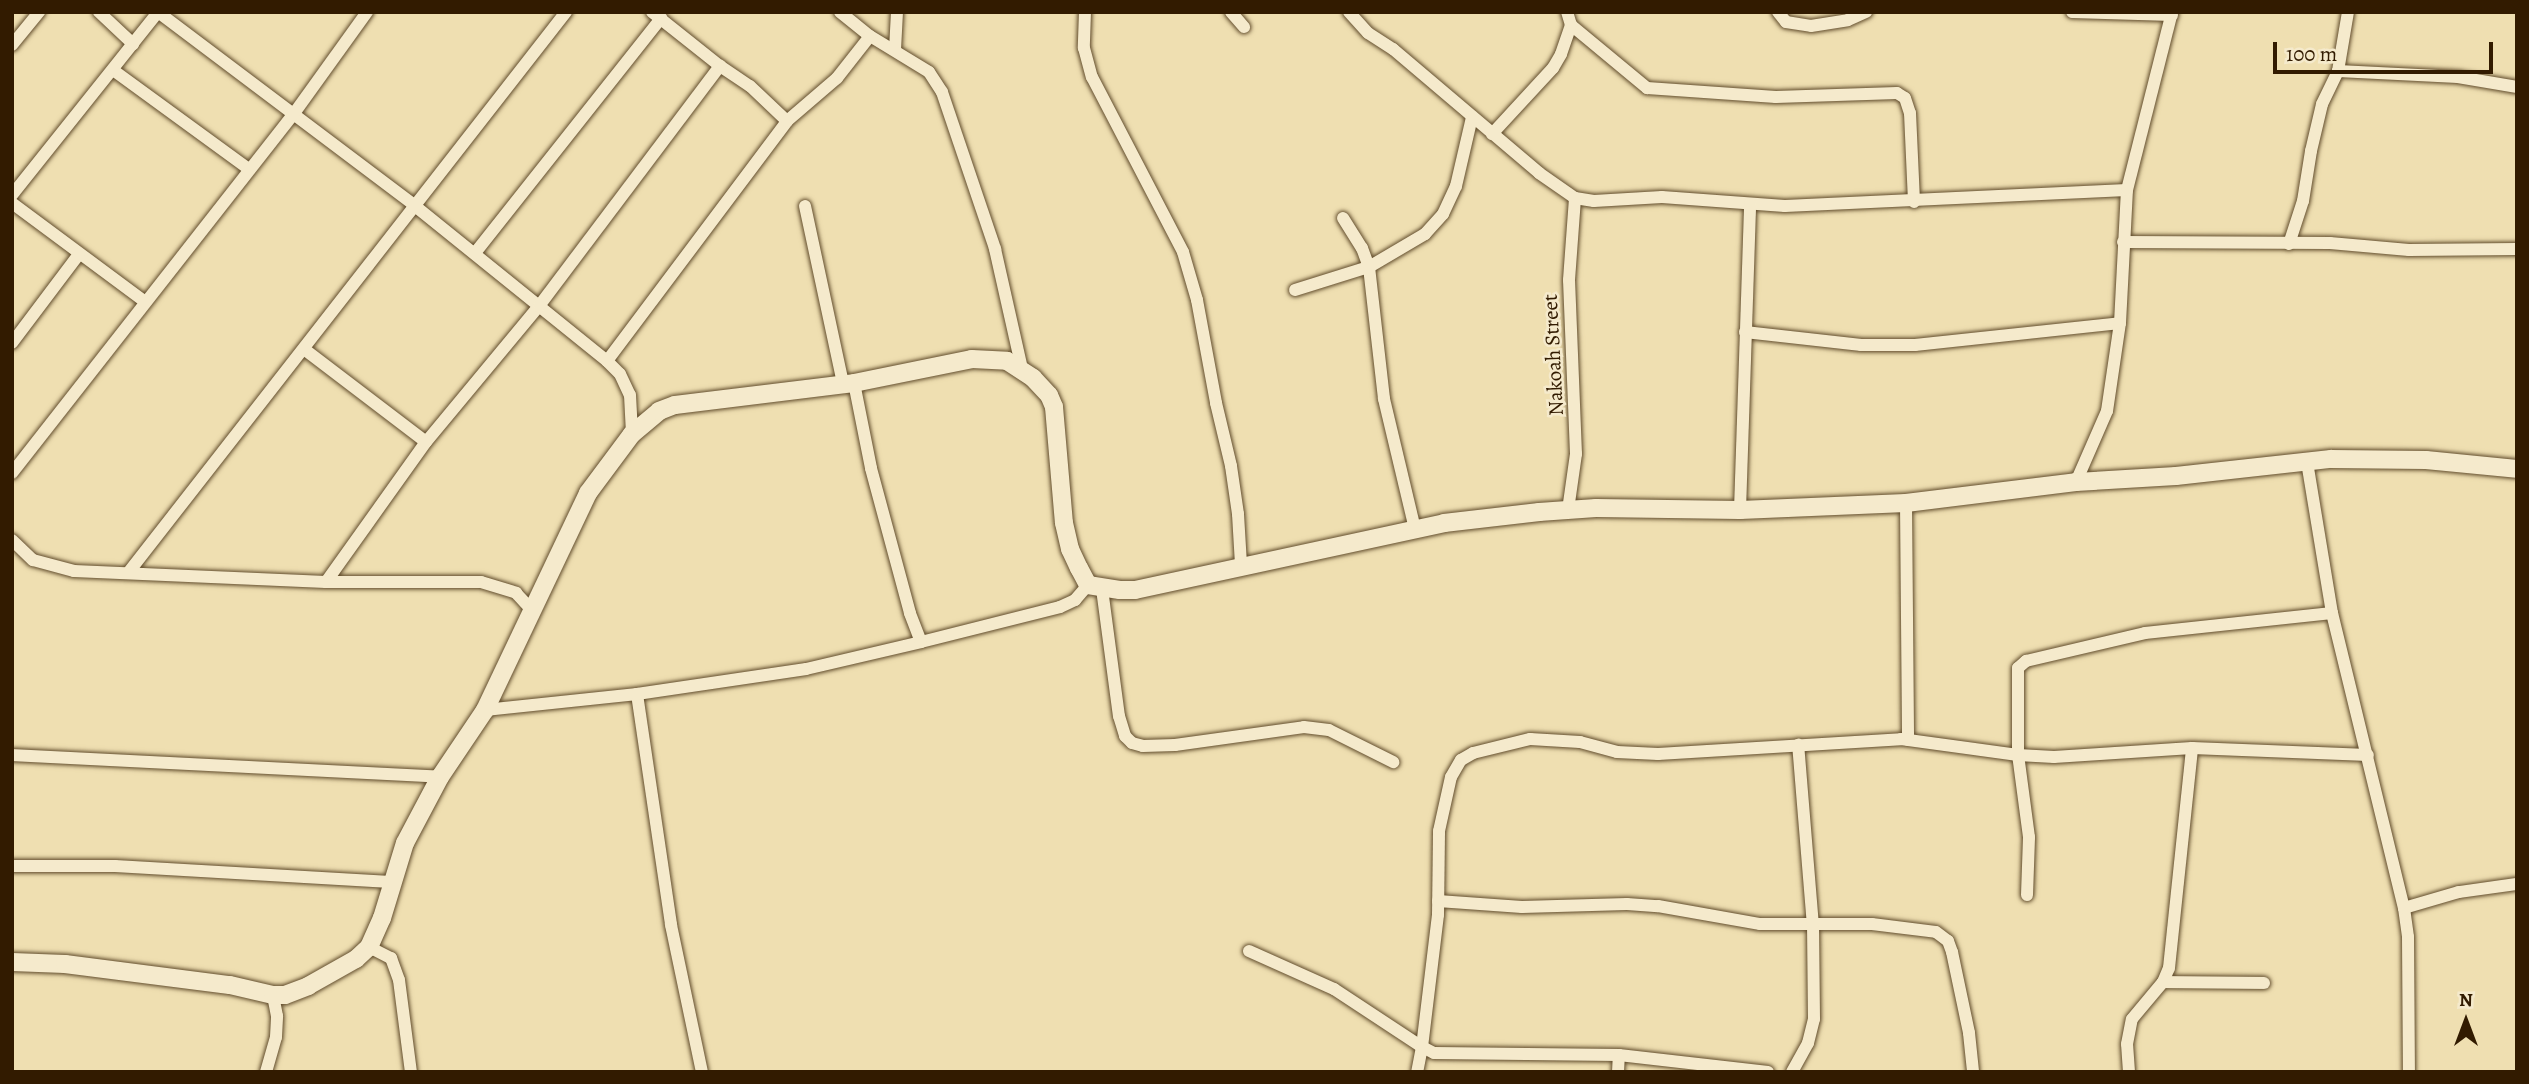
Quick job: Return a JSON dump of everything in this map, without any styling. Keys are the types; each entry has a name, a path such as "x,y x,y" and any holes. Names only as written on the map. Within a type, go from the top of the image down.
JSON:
{"street":[{"path":"12,45 39,12"},
{"path":"99,12 133,44"},
{"path":"12,195 159,12 415,206 607,361 620,374 630,395 632,434"},
{"path":"12,473 293,115 367,12"},
{"path":"128,573 566,12"},
{"path":"840,12 870,36 929,72 942,92 995,249 1022,369"},
{"path":"895,50 897,12"},
{"path":"1085,12 1084,48 1093,77 1183,252 1197,300 1231,466 1241,565"},
{"path":"1231,12 1244,27"},
{"path":"1349,12 1368,33 1393,50 1539,173 1575,198 1594,201 1662,197 1786,206 2127,190"},
{"path":"1778,12 1786,22 1811,26 1847,20 1866,12"},
{"path":"2072,12 2172,13 2127,190 2120,323 2107,411 2076,482"},
{"path":"2289,244 2304,201 2311,151 2322,104 2338,71 2348,12"},
{"path":"475,253 656,15 720,66 750,86 788,121"},
{"path":"1492,134 1553,68 1568,40 1569,18"},
{"path":"1569,18 1647,88 1776,97 1897,93 1905,98 1910,113 1914,202"},
{"path":"607,361 788,121 837,78 870,36"},
{"path":"326,582 426,442 540,306 720,66"},
{"path":"113,70 249,169"},
{"path":"2338,71 2458,77 2517,87"},
{"path":"1294,290 1369,267 1425,234 1443,214 1456,186 1472,117"},
{"name":"Nakoah Street","path":"1568,510 1576,454 1569,280 1575,198"},
{"path":"12,203 144,302"},
{"path":"1740,510 1750,204"},
{"path":"805,206 871,468 910,613 921,642"},
{"path":"1343,218 1362,247 1369,267 1384,399 1415,529"},
{"path":"2123,242 2289,244 2409,250 2517,249"},
{"path":"12,343 79,254"},
{"path":"1745,332 1861,345 1915,345 2120,323"},
{"path":"304,349 426,442"},
{"path":"12,962 65,964 230,985 273,995 285,995 329,977 369,947 382,918 405,843 440,778 485,710 588,494 632,434 659,411 675,405 849,384 972,359 1007,362 1022,369 1042,386 1054,407 1066,537 1095,587 1119,716 1125,736 1132,743 1143,746 1175,745 1304,727 1329,730 1393,762"},
{"path":"485,710 637,694 806,669 1060,607 1095,587 1135,590 1415,529 1494,516 1568,510 1740,510 1906,503 2076,482 2385,458 2517,469"},
{"path":"2307,462 2332,613 2368,755 2379,815 2404,908 2408,950 2409,1072"},
{"path":"1906,503 1908,740"},
{"path":"12,540 33,560 54,568 326,582 494,584 516,593 531,609"},
{"path":"2027,895 2029,837 2018,755 2018,668 2026,661 2145,633 2332,613"},
{"path":"637,694 671,925 702,1072"},
{"path":"1417,1072 1438,901 1439,831 1451,777 1461,760 1473,753 1530,739 1580,742 1617,752 1658,754 1870,739 1908,740 2018,755 2054,757 2192,748 2368,755"},
{"path":"1792,1072 1808,1043 1814,1018 1813,926 1798,745"},
{"path":"2129,1072 2127,1044 2132,1019 2163,982 2169,968 2192,748"},
{"path":"12,755 440,778"},
{"path":"12,866 115,866 391,882"},
{"path":"2404,908 2459,892 2517,884"},
{"path":"1438,901 1522,907 1627,904 1658,906 1760,924 1872,924 1925,929 1943,936 1948,941 1969,1033 1973,1072"},
{"path":"369,947 391,958 399,980 411,1072"},
{"path":"1250,951 1334,989 1422,1048 1434,1053 1619,1055 1768,1072"},
{"path":"2163,982 2264,983"},
{"path":"266,1072 276,1037 277,1016 273,995"},
{"path":"1618,1072 1619,1055"}]}
